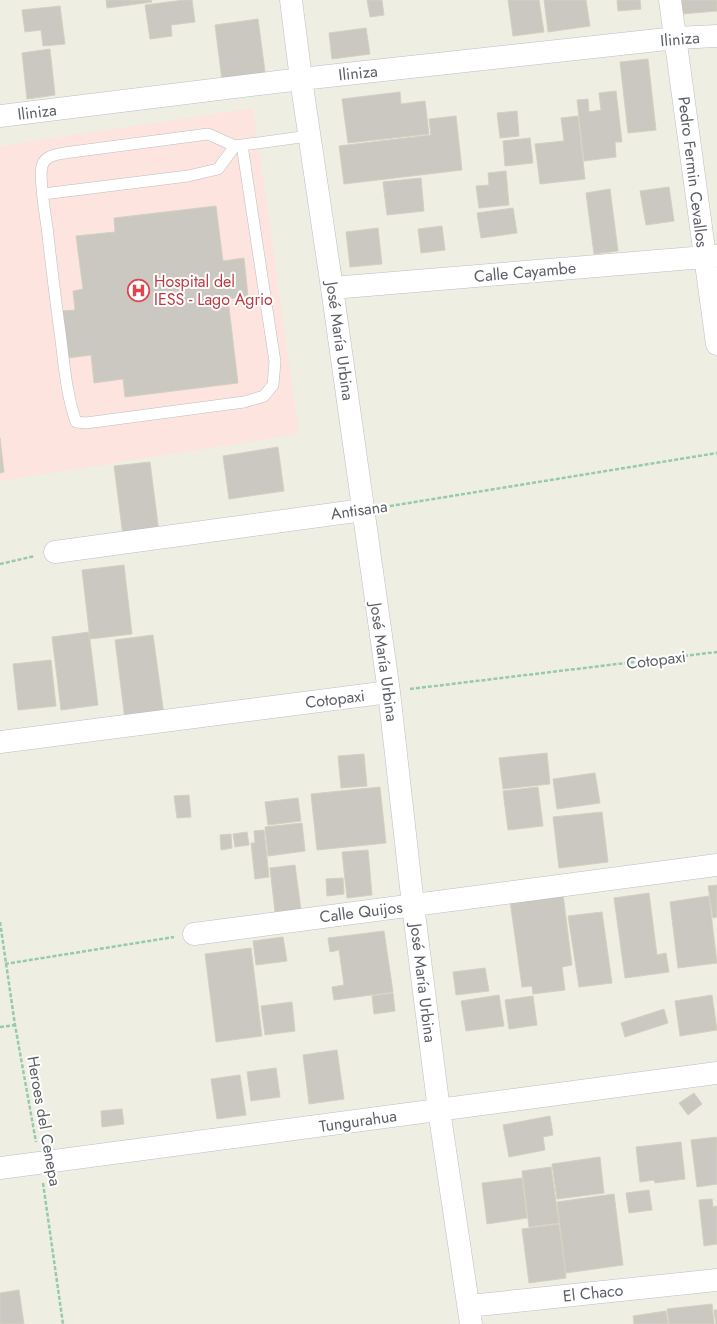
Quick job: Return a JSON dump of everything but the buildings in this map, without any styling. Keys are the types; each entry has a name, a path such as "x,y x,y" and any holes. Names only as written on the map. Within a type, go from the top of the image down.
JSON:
{"street":[{"name":"José María Urbina","path":"292,0 301,79 389,692 413,905 439,1110 470,1315"},
{"name":"Pedro Fermin Cevallos","path":"670,0 711,257 717,344"},
{"name":"Iliniza","path":"0,116 301,79 676,38 717,36"},
{"name":"Calle Cayambe","path":"332,288 711,257"},
{"name":"Antisana","path":"55,552 363,510"},
{"name":"Cotopaxi","path":"0,742 389,692"},
{"name":"Calle Quijos","path":"194,934 717,865"},
{"name":"Tungurahua","path":"0,1168 717,1073"},
{"name":"El Chaco","path":"470,1315 717,1280"}],"lane":[{"path":"238,146 275,362 273,385 264,396 244,402 86,423 76,422 70,405 66,380 43,194 41,168 45,160 51,156 208,134 238,146 310,136"},
{"path":"43,194 173,178 218,169 238,146"}],"path":[{"name":"Antisana","path":"363,510 717,453"},
{"path":"0,564 55,552"},
{"name":"Cotopaxi","path":"389,692 717,652"},
{"name":"Heroes del Cenepa","path":"0,922 15,1025 40,1163 63,1324"},
{"path":"5,964 194,934"},
{"path":"0,1027 15,1025"}],"shaded area":[{"name":"Hospital del IESS - Lago Agrio","path":"253,108 299,434 0,481 0,146"}],"place":[{"name":"Hospital del IESS - Lago Agrio","path":"139,290"}]}
